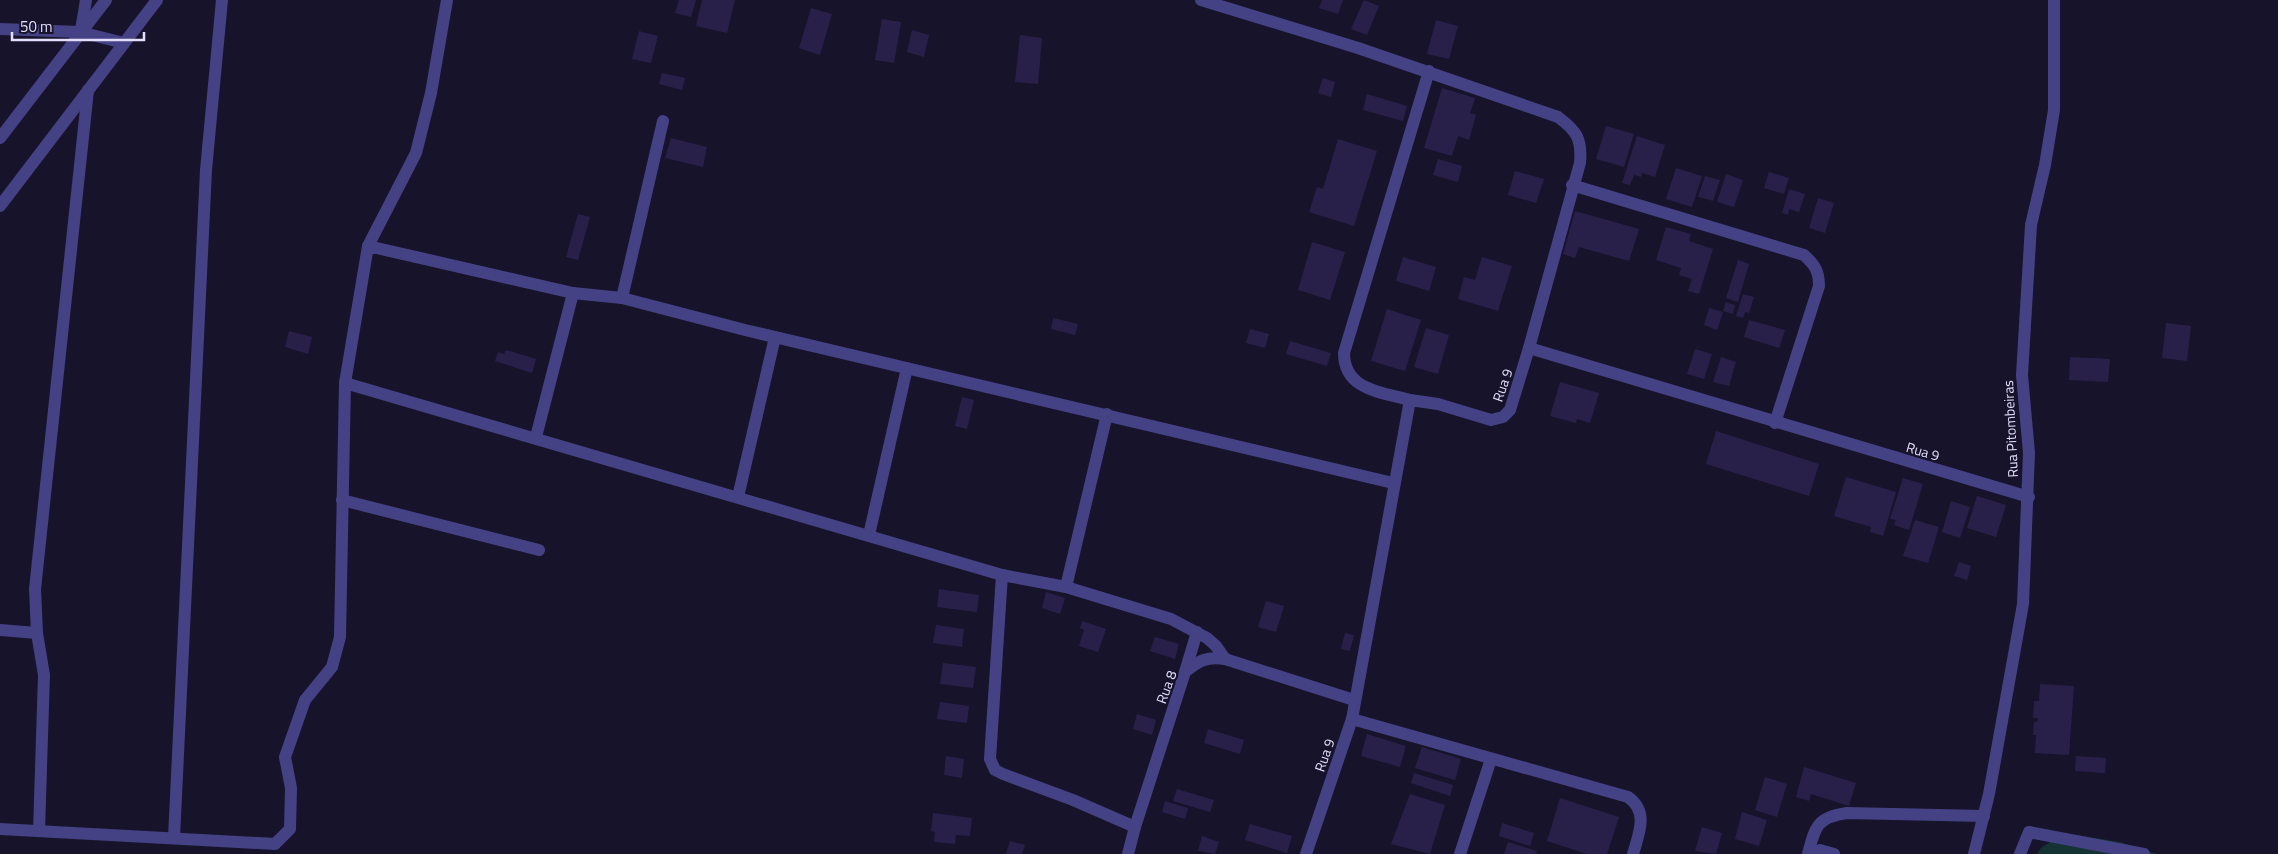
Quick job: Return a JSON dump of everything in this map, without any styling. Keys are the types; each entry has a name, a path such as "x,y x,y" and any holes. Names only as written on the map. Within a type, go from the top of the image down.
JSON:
{"street":[{"path":"80,32 86,0"},
{"path":"0,138 106,0"},
{"path":"0,206 157,0"},
{"path":"174,838 206,170 222,0"},
{"path":"0,829 275,844 290,829 291,788 285,757 305,700 332,667 340,637 345,383 368,246 416,153 431,94 447,0"},
{"path":"1201,0 1429,71 1558,117 1568,125 1580,142 1580,163 1572,184 1530,348"},
{"name":"Rua Pitombeiras","path":"1974,854 1984,816 2023,604 2029,497 2029,453 2022,375 2031,224 2054,110 2054,0"},
{"path":"0,29 80,32 124,43"},
{"path":"1410,400 1354,382 1347,373 1344,353 1429,71"},
{"path":"38,831 44,675 37,633 35,589 88,90"},
{"path":"622,298 663,121"},
{"path":"1572,184 1804,255 1815,265 1819,275 1819,286 1775,422"},
{"path":"368,246 573,293 622,298 776,337 1393,483"},
{"path":"536,437 573,293"},
{"path":"738,497 776,337"},
{"name":"Rua 9","path":"1306,854 1352,719 1393,483 1410,400 1438,404 1491,420 1503,417 1510,410 1530,348 2029,497"},
{"path":"869,535 907,368"},
{"path":"345,383 536,437 1002,575 1066,586 1171,619 1197,632 1216,646 1225,658"},
{"path":"1066,586 1107,414"},
{"path":"342,500 539,550"},
{"path":"1002,575 990,759 992,765 1003,774 1073,800 1135,827"},
{"path":"0,630 37,633"},
{"path":"1185,672 1197,632"},
{"name":"Rua 8","path":"1128,854 1185,672 1203,659 1225,658 1354,700"},
{"path":"1352,719 1628,797 1635,802 1641,813 1642,824 1633,854"},
{"path":"1460,854 1492,759"},
{"path":"1809,854 1817,826 1823,819 1832,815 1847,813 1984,816"},
{"path":"2020,854 2028,832 2144,854"},
{"path":"1809,854 1820,850 1834,854"}],"green space":[{"path":"2064,833 2120,842 2157,854 2037,854 2041,848"}],"building":[{"path":"679,0 696,0 691,17 675,13"},
{"path":"702,0 735,0 727,33 696,26"},
{"path":"1322,0 1343,0 1338,14 1319,8"},
{"path":"1364,0 1379,6 1367,35 1351,29"},
{"path":"811,8 832,14 820,55 799,48"},
{"path":"882,19 901,22 894,63 875,60"},
{"path":"1436,20 1458,26 1449,59 1427,54"},
{"path":"912,30 929,35 924,57 907,52"},
{"path":"639,31 658,36 651,63 632,59"},
{"path":"1020,35 1042,38 1038,84 1015,82"},
{"path":"662,73 685,78 682,90 659,84"},
{"path":"1323,78 1335,82 1331,97 1318,93"},
{"path":"1442,88 1475,98 1470,113 1476,115 1469,140 1458,136 1452,156 1424,148"},
{"path":"1367,94 1407,106 1403,121 1363,110"},
{"path":"1606,126 1634,134 1624,167 1596,159"},
{"path":"1637,136 1665,145 1655,177 1642,173 1641,177 1634,175 1630,185 1622,183"},
{"path":"671,138 707,147 703,167 665,158"},
{"path":"1338,139 1377,151 1354,226 1309,212 1317,187 1323,189"},
{"path":"1438,159 1462,166 1458,182 1433,175"},
{"path":"1676,168 1702,176 1692,207 1666,199"},
{"path":"1515,171 1544,179 1536,203 1508,195"},
{"path":"1769,172 1789,178 1784,194 1764,188"},
{"path":"1726,174 1743,180 1734,207 1717,202"},
{"path":"1705,176 1720,180 1713,201 1698,197"},
{"path":"1789,189 1805,194 1799,212 1789,209 1788,215 1782,213"},
{"path":"1818,198 1834,203 1825,233 1809,228"},
{"path":"1575,211 1639,229 1629,261 1579,247 1575,258 1563,254"},
{"path":"578,214 590,217 578,260 566,257"},
{"path":"1666,227 1691,234 1689,241 1713,249 1699,294 1688,291 1692,279 1679,275 1681,268 1656,260"},
{"path":"1312,242 1345,252 1330,300 1298,290"},
{"path":"1403,257 1436,267 1429,291 1396,281"},
{"path":"1482,257 1512,266 1498,311 1458,299 1464,277 1475,280"},
{"path":"1738,260 1749,264 1738,302 1726,298"},
{"path":"1743,294 1754,297 1749,313 1745,312 1743,318 1736,316"},
{"path":"1726,302 1735,305 1733,314 1723,311"},
{"path":"1709,308 1723,312 1717,330 1704,325"},
{"path":"1387,309 1421,320 1405,371 1371,361"},
{"path":"1053,318 1078,324 1075,335 1051,329"},
{"path":"1749,320 1785,330 1779,348 1744,337"},
{"path":"2166,323 2191,326 2187,361 2162,358"},
{"path":"1426,328 1449,335 1438,374 1414,367"},
{"path":"1250,329 1269,334 1265,348 1246,343"},
{"path":"289,331 312,337 308,354 285,347"},
{"path":"1290,341 1331,353 1327,366 1286,354"},
{"path":"1695,349 1712,354 1704,379 1687,374"},
{"path":"506,350 536,359 532,373 495,361 498,352 504,354"},
{"path":"1721,357 1736,362 1729,386 1713,382"},
{"path":"2070,357 2110,359 2108,382 2069,380"},
{"path":"1560,382 1599,393 1590,423 1577,419 1576,423 1550,416"},
{"path":"962,397 974,400 967,429 955,426"},
{"path":"1716,431 1819,464 1809,496 1706,464"},
{"path":"1846,477 1896,492 1883,536 1870,532 1871,527 1834,516"},
{"path":"1903,478 1923,484 1909,530 1894,525 1896,520 1890,519"},
{"path":"1977,496 2006,505 1996,537 1967,528"},
{"path":"1951,501 1970,507 1960,538 1942,532"},
{"path":"1915,520 1939,527 1928,563 1903,556"},
{"path":"1959,562 1971,566 1967,580 1954,576"},
{"path":"939,589 979,595 977,612 937,607"},
{"path":"1046,592 1065,598 1060,614 1042,608"},
{"path":"1266,601 1284,606 1276,632 1258,627"},
{"path":"1082,621 1106,629 1098,652 1079,646 1084,630 1080,628"},
{"path":"936,625 964,629 962,647 933,643"},
{"path":"1345,633 1354,635 1350,651 1341,649"},
{"path":"1155,637 1179,644 1175,659 1150,651"},
{"path":"943,663 976,667 973,688 940,684"},
{"path":"2040,684 2074,686 2069,755 2035,753 2036,735 2033,735 2034,722 2037,722 2038,718 2033,718 2034,701 2039,701"},
{"path":"940,702 969,706 967,723 937,719"},
{"path":"1137,714 1156,720 1152,735 1133,729"},
{"path":"1208,729 1244,740 1240,754 1204,743"},
{"path":"1367,734 1406,746 1400,767 1361,756"},
{"path":"1422,747 1461,759 1455,780 1415,768"},
{"path":"946,756 964,759 962,778 944,775"},
{"path":"2076,756 2106,758 2105,773 2075,771"},
{"path":"1804,767 1856,783 1849,806 1811,794 1809,801 1796,797"},
{"path":"1414,773 1453,785 1450,796 1411,783"},
{"path":"1765,777 1787,784 1777,817 1755,810"},
{"path":"1177,789 1214,800 1210,812 1173,801"},
{"path":"1410,794 1445,805 1430,854 1391,844"},
{"path":"1560,798 1619,817 1607,854 1587,854 1547,841"},
{"path":"1165,801 1188,808 1185,819 1162,812"},
{"path":"1742,812 1767,820 1759,846 1735,839"},
{"path":"933,813 972,818 970,836 956,835 955,844 934,842 935,832 931,831"},
{"path":"1502,823 1534,833 1530,846 1499,836"},
{"path":"1250,824 1292,836 1287,853 1245,840"},
{"path":"1702,827 1722,833 1716,854 1695,851"},
{"path":"1202,836 1219,842 1215,854 1198,851"},
{"path":"1010,841 1025,845 1022,854 1006,854"},
{"path":"1508,842 1537,851 1536,854 1504,854"}]}
